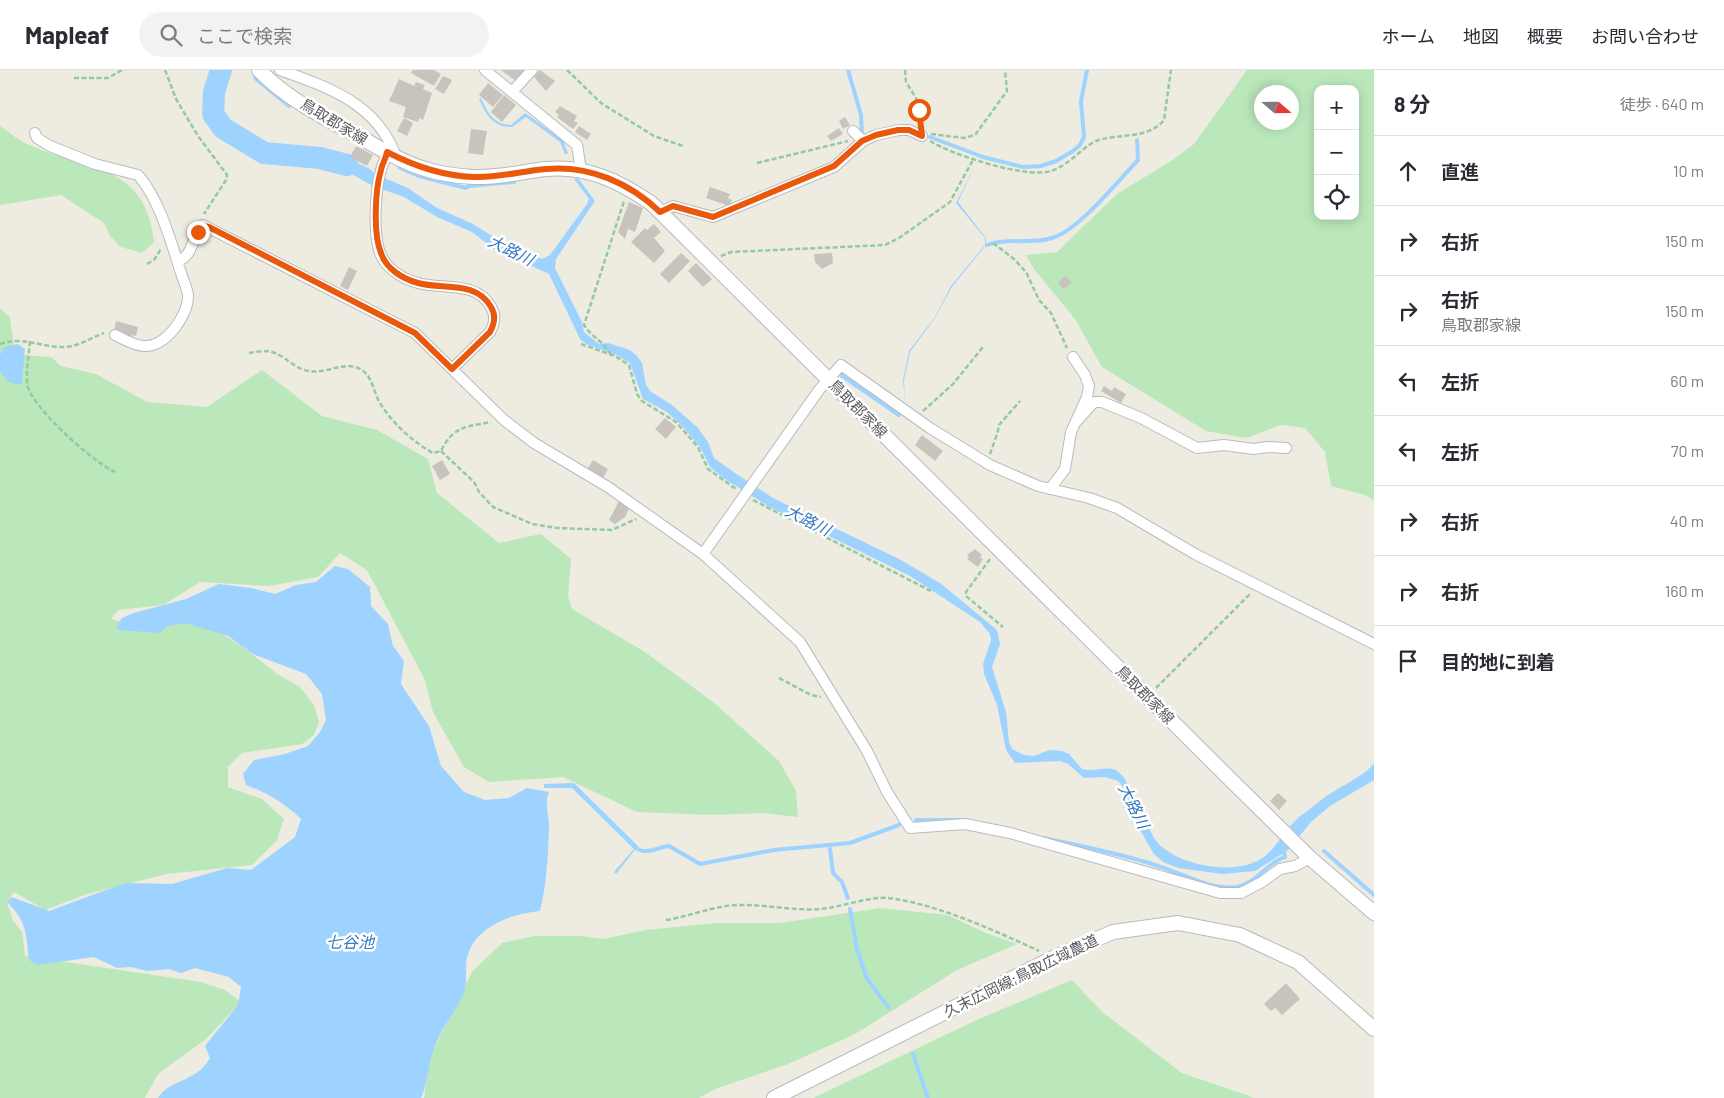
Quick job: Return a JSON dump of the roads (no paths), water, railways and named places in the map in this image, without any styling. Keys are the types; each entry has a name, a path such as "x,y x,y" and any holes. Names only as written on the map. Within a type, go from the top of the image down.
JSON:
{"main road":[{"name":"鳥取郡家線","path":"259,70 274,85 312,110 391,155 424,169 475,177 548,169 580,170 610,179 629,188 660,212 710,260 828,380 1310,858 1374,913"},
{"name":"久末広岡線;鳥取広域農道","path":"774,1098 1052,958 1113,932 1169,924 1178,923 1240,935 1298,962 1374,1029"}],"street":[{"path":"280,70 330,90 365,110 381,126 390,141 391,155 381,170 377,193 377,232 380,253 391,269 409,280 420,284 452,286 476,293 490,305 494,313 493,326 490,332 452,369"},
{"path":"485,70 577,145 580,170"},
{"path":"512,92 532,70"},
{"path":"660,212 673,206 713,217 834,166 862,141 876,135 898,130 909,130 922,136"},
{"path":"854,132 862,141"},
{"path":"36,133 37,138 62,152 95,164 138,175 143,181 168,230 188,295 181,319 169,334 154,345 144,346 115,335"},
{"path":"177,261 185,259 189,254 199,230 203,226 209,227 415,333 504,420 534,443 608,487 703,554 793,634 836,701 910,828 965,824 1010,833 1220,893 1241,893 1262,882 1280,869 1295,866 1310,858"},
{"path":"1050,489 1065,469 1071,432 1087,397 1089,386 1085,375 1073,357"},
{"path":"703,554 819,390 841,365 915,417 986,463 1038,486 1090,498 1117,508 1194,554 1374,644"},
{"path":"1076,422 1094,402 1102,402 1141,418 1197,448 1224,445 1253,449 1268,446 1286,448"}],"water":[{"path":"481,98 492,117 505,124 511,125 525,113 563,140 568,154 565,154 560,142 526,117 512,127 495,122 484,110 479,99"},
{"path":"316,154 336,154 349,159 370,169 375,174 408,188 437,208 473,224 497,239 542,259 550,255 587,204 589,199 574,179 578,178 595,201 556,259 555,268 582,322 584,332 599,344 608,343 630,350 637,356 642,363 646,385 650,391 672,405 698,428 708,442 714,458 773,498 899,559 940,583 997,630 1000,644 992,667 1006,712 1009,742 1012,749 1024,755 1034,756 1049,750 1062,751 1069,754 1082,769 1113,769 1119,772 1131,789 1154,838 1163,848 1176,856 1206,866 1239,866 1253,863 1265,856 1302,815 1374,764 1374,780 1330,806 1311,822 1288,850 1255,871 1223,874 1178,868 1163,862 1154,854 1137,825 1121,784 1118,781 1105,777 1084,778 1068,764 1060,761 1015,763 1006,750 997,705 984,674 983,664 991,640 990,634 980,622 910,576 768,506 723,478 710,467 700,447 682,426 667,412 643,399 630,363 616,355 586,344 580,339 549,274 494,249 472,232 437,217 404,197 373,186 332,163 319,162"},
{"path":"975,166 958,202 986,238 986,245 952,287 935,318 910,352 904,380 905,402 903,380 909,351 935,317 951,286 985,245 985,238 956,203"},
{"path":"18,344 25,349 22,383 18,385 9,382 0,372 0,355 4,347"},
{"name":"七谷池","path":"335,566 348,569 370,587 371,606 388,624 393,646 404,661 401,684 429,726 441,766 464,792 485,800 509,798 527,788 549,792 547,800 549,826 548,858 540,911 518,915 497,923 480,935 473,944 466,963 464,992 436,1043 421,1098 158,1098 170,1087 198,1072 210,1058 205,1046 238,1005 241,987 229,977 195,968 181,973 168,969 147,971 131,967 117,968 94,957 37,965 29,960 26,935 22,922 7,902 12,897 49,911 125,883 172,884 227,868 251,870 295,837 301,819 275,799 246,785 243,774 254,760 285,754 308,746 320,732 326,720 322,694 306,674 253,654 228,636 185,623 168,626 159,633 118,630 117,626 122,618 134,613 186,599 219,584 251,588 275,594 296,585 316,582"},
{"path":"574,783 638,846 616,874 614,872 634,849 572,788 544,788 544,784"}],"waterway":[{"name":"大路川","path":"221,70 214,92 213,114 223,128 264,153 320,158 347,165"},
{"path":"848,70 861,115 862,135"},
{"path":"930,137 983,157 1023,167 1041,166 1056,161 1073,151 1080,145 1084,137 1081,101 1087,70"},
{"path":"255,78 289,106"},
{"path":"987,245 1003,242 1044,240 1062,234 1074,226 1138,160 1137,140"},
{"path":"400,168 419,176 466,188 469,186 514,182"},
{"path":"841,375 899,415"},
{"path":"916,820 964,820"},
{"path":"634,846 642,851 651,851 669,846 700,864 774,850 850,843 899,825"},
{"path":"1044,838 1125,856 1162,867 1194,880 1227,887 1244,885 1272,864 1285,857 1283,847"},
{"path":"830,849 833,873 842,882 848,898"},
{"path":"1324,851 1374,895"},
{"path":"850,909 857,949 867,979 889,1008"},
{"path":"913,1054 928,1098"}]}
